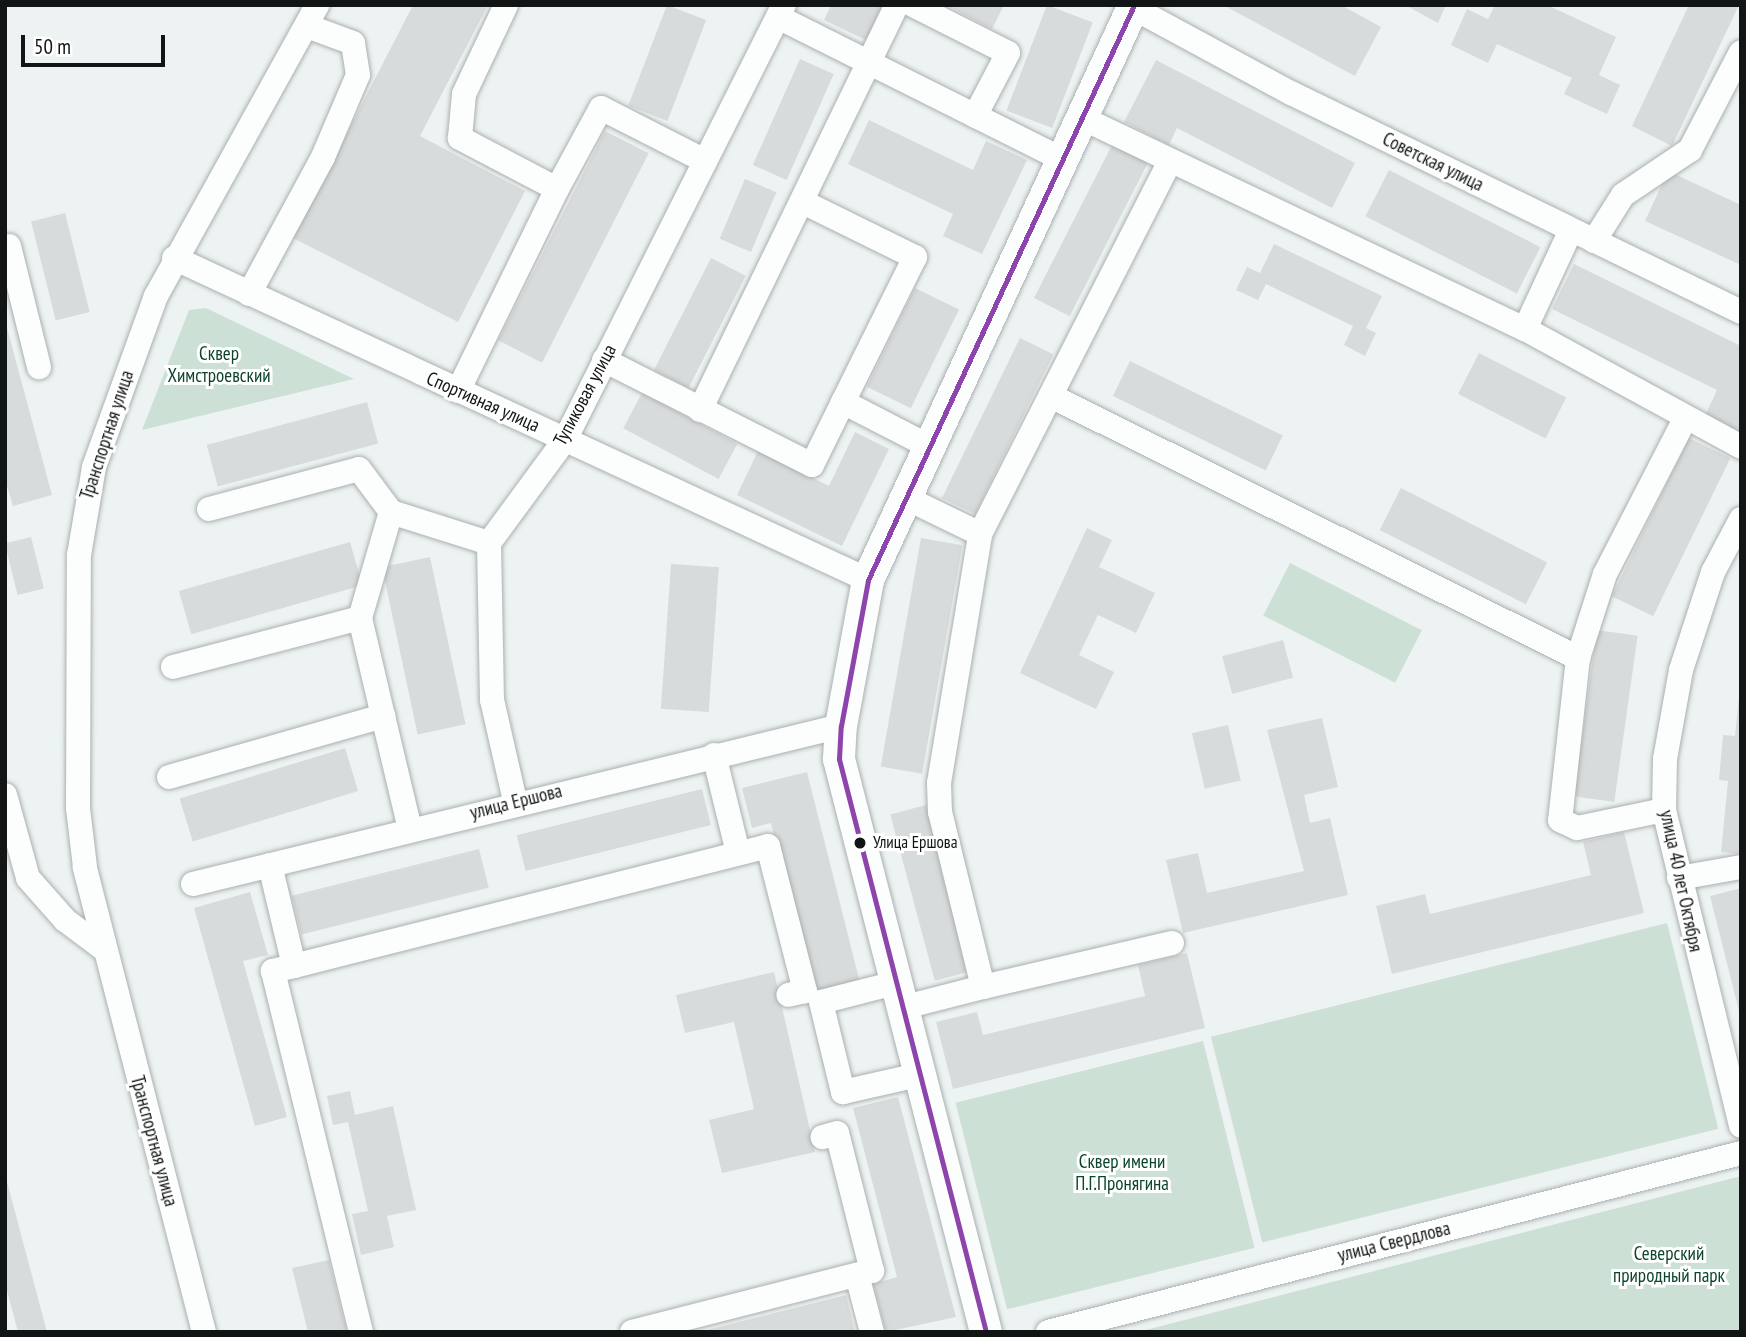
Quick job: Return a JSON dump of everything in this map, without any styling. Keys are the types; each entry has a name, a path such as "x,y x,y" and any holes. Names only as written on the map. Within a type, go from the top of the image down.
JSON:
{"main road":[{"path":"986,1332 839,759 841,726 868,580 1082,118 1131,6"}],"street":[{"path":"506,5 464,94 460,138 556,189"},
{"path":"700,410 897,5"},
{"path":"913,5 1008,53 975,116"},
{"name":"Советская улица","path":"1131,6 1291,93 1741,312"},
{"path":"781,11 870,63 1062,159"},
{"name":"Тупиковая улица","path":"489,543 566,438 781,11"},
{"path":"249,294 323,157 358,75 353,43 312,16"},
{"name":"Транспортная улица","path":"204,1332 105,950 78,808 84,507 174,258 312,16"},
{"path":"1594,241 1623,195 1690,150 1741,52"},
{"path":"458,391 556,189 601,108 705,161"},
{"path":"1082,118 1525,329 1685,419 1741,447"},
{"path":"983,987 939,783 981,534 1170,161"},
{"path":"604,360 811,465 915,257 803,202"},
{"path":"1525,329 1571,230"},
{"path":"9,246 39,367"},
{"name":"Спортивная улица","path":"174,258 868,580"},
{"path":"1051,396 1578,658"},
{"path":"843,402 930,447"},
{"path":"1664,810 1577,828 1560,820 1578,658 1605,574 1685,419"},
{"path":"209,509 359,469 391,512 489,543 492,700 515,801"},
{"path":"906,498 981,534"},
{"path":"391,512 360,618 410,829"},
{"name":"улица 40 лет Октября","path":"1741,519 1713,572 1681,670 1665,759 1664,810 1741,1126"},
{"path":"173,667 360,618"},
{"path":"169,777 383,716"},
{"name":"улица Ершова","path":"193,884 515,801 841,726"},
{"path":"715,755 738,853"},
{"path":"5,795 28,878 65,920 105,950"},
{"path":"361,1332 273,971 768,846 804,991 788,995"},
{"path":"270,865 294,966"},
{"path":"1679,878 1741,867"},
{"path":"918,1075 843,1092 821,1002 983,987 1172,943"},
{"path":"632,1332 872,1271 837,1133 823,1137"},
{"name":"улица Свердлова","path":"1048,1332 1741,1153"},
{"path":"857,1275 873,1332"}],"green space":[{"name":"Сквер Химстроевский","path":"206,308 354,379 142,430 189,310"},
{"path":"1290,563 1422,630 1395,683 1263,616"},
{"path":"1667,923 1718,1129 1262,1242 1211,1037"},
{"name":"Сквер имени П.Г.Пронягина","path":"1203,1041 1255,1248 1007,1309 956,1103"},
{"name":"Северский природный парк","path":"1741,1176 1741,1332 1138,1332 1386,1268"}],"building":[{"path":"413,5 488,5 420,136 525,191 458,322 293,238"},
{"path":"667,5 706,20 668,121 628,106"},
{"path":"831,5 888,5 870,42 824,20"},
{"path":"946,5 1004,5 992,29"},
{"path":"1047,5 1093,23 1052,128 1007,110"},
{"path":"1223,5 1341,5 1381,27 1355,76"},
{"path":"1405,5 1446,5 1438,23"},
{"path":"1495,5 1547,5 1616,37 1599,75 1620,85 1607,114 1564,94 1572,78 1497,44 1488,63 1451,45 1467,9 1488,19"},
{"path":"1689,5 1739,5 1672,146 1632,126"},
{"path":"800,59 834,74 787,180 753,165"},
{"path":"1156,60 1355,163 1332,208 1177,128 1169,145 1124,122"},
{"path":"869,120 973,170 986,141 1027,160 982,254 943,236 953,214 848,164"},
{"path":"605,131 649,153 542,363 498,340"},
{"path":"1113,143 1149,161 1070,316 1034,298"},
{"path":"1389,170 1540,247 1517,294 1365,216"},
{"path":"1668,171 1741,205 1741,265 1645,221"},
{"path":"745,179 776,192 751,252 720,239"},
{"path":"65,213 90,312 56,320 31,221"},
{"path":"1274,244 1382,296 1366,328 1376,333 1365,356 1344,345 1353,326 1266,284 1258,300 1236,290 1247,267 1260,273"},
{"path":"711,258 746,276 689,388 654,370"},
{"path":"1574,264 1741,346 1741,436 1704,418 1717,390 1552,309"},
{"path":"915,288 959,309 911,408 867,387"},
{"path":"6,324 52,495 13,506 5,479"},
{"path":"1020,338 1053,354 975,514 942,498"},
{"path":"1479,353 1566,397 1545,438 1458,394"},
{"path":"1130,361 1283,436 1266,471 1113,396"},
{"path":"642,393 737,444 719,479 623,428"},
{"path":"367,402 378,444 218,486 207,445"},
{"path":"855,432 889,449 842,546 737,495 758,451 829,486"},
{"path":"1689,438 1730,458 1653,616 1612,596"},
{"path":"1401,488 1547,562 1526,604 1380,530"},
{"path":"1087,528 1112,540 1099,567 1155,593 1136,633 1098,615 1079,655 1114,672 1096,709 1020,673"},
{"path":"31,537 44,588 18,595 5,543"},
{"path":"921,538 962,545 922,774 881,766"},
{"path":"350,542 362,585 191,634 179,591"},
{"path":"430,557 466,724 418,734 382,567"},
{"path":"671,564 719,567 709,712 661,709"},
{"path":"1597,630 1638,636 1614,802 1574,796"},
{"path":"1283,640 1293,678 1232,694 1222,656"},
{"path":"1739,696 1741,854 1721,852 1728,781 1719,780 1723,735 1735,736"},
{"path":"1322,718 1338,787 1304,795 1310,823 1330,818 1348,895 1183,933 1166,860 1198,853 1207,893 1304,871 1267,730"},
{"path":"1228,725 1241,781 1205,789 1192,733"},
{"path":"345,748 358,791 193,842 180,799"},
{"path":"807,772 861,987 815,999 771,823 752,828 742,788"},
{"path":"702,789 711,825 526,871 517,835"},
{"path":"926,805 971,971 935,981 890,815"},
{"path":"1624,832 1644,913 1392,974 1376,906 1425,894 1430,914 1591,875 1583,842"},
{"path":"479,849 489,888 301,935 292,896"},
{"path":"1741,888 1741,1014 1740,1015 1710,896"},
{"path":"250,892 268,955 243,961 287,1117 255,1126 194,908"},
{"path":"1187,953 1205,1028 953,1089 936,1022 977,1012 983,1035 1145,996 1138,965"},
{"path":"774,972 815,1152 722,1173 709,1120 754,1109 734,1022 685,1033 676,995"},
{"path":"350,1091 355,1115 393,1106 416,1210 387,1216 394,1247 361,1255 352,1214 368,1211 348,1122 333,1125 327,1096"},
{"path":"898,1097 956,1317 886,1332 873,1284 897,1277 853,1108"},
{"path":"6,1178 47,1332 18,1332 5,1283"},
{"path":"329,1260 347,1332 308,1332 292,1268"},
{"path":"846,1295 855,1332 703,1331"}],"transit line":[{"path":"986,1332 839,759 841,726 868,580 1134,5"}],"place":[{"name":"Улица Ершова","path":"860,843"}]}
